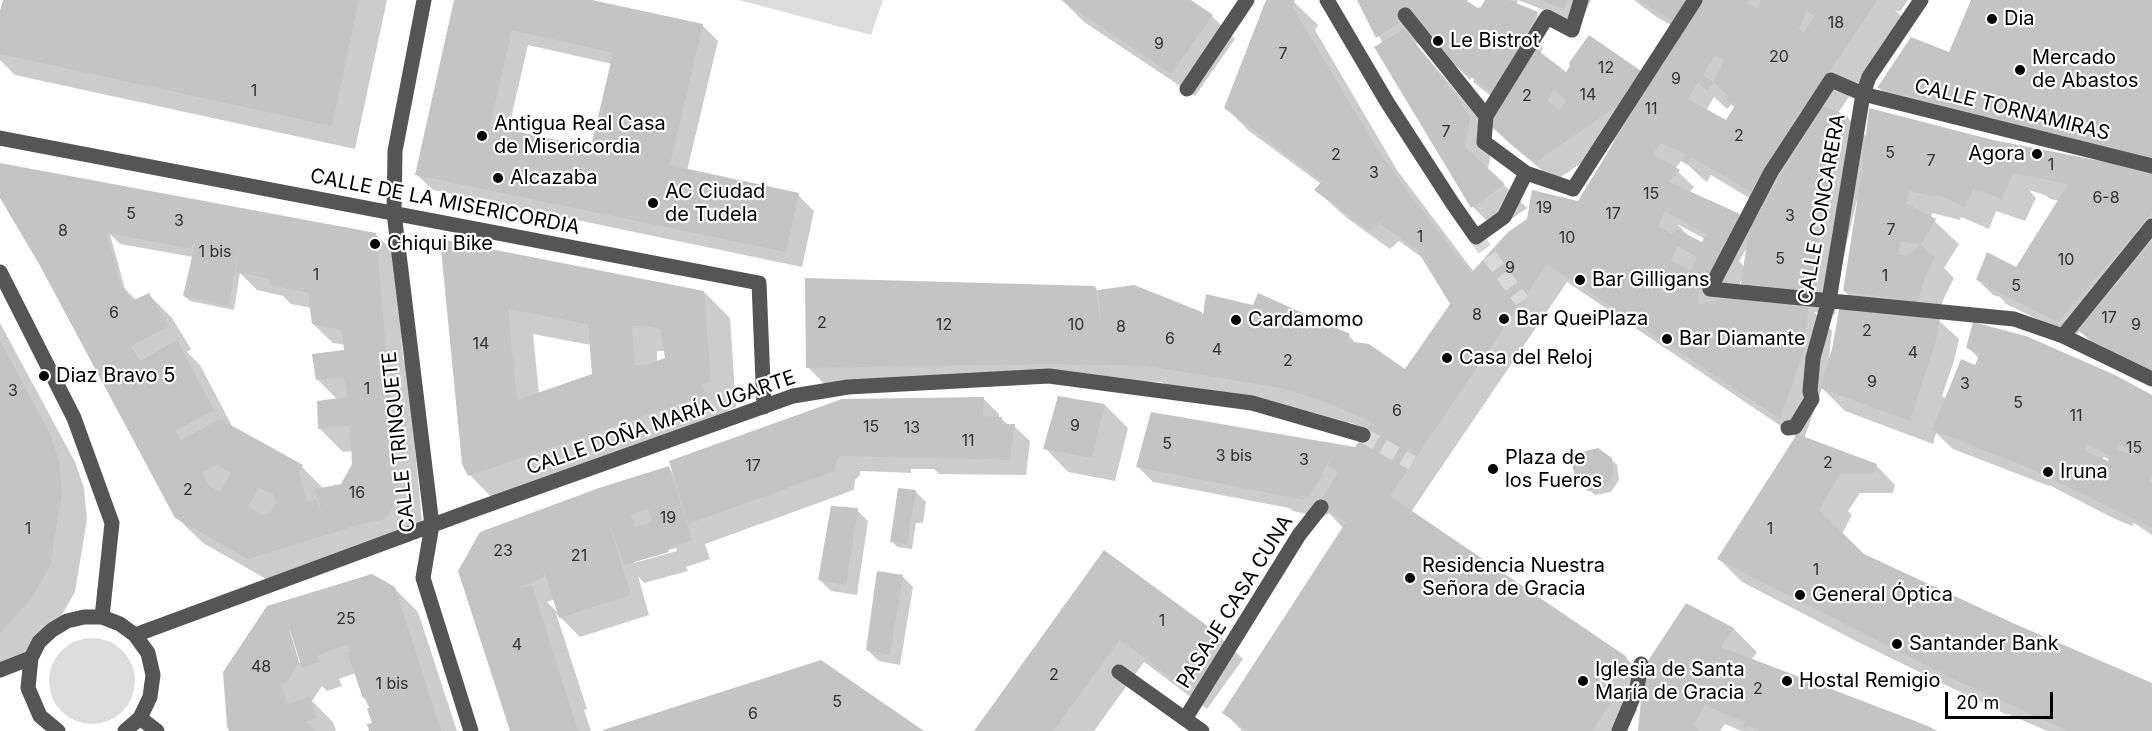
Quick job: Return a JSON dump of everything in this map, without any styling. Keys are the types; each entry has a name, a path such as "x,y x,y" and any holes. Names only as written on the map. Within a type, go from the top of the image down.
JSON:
{"street":[{"name":"CALLE TRINQUETE","path":"424,0 395,151 394,213 432,525 423,578 471,731"},
{"path":"1187,89 1247,0"},
{"path":"1327,0 1387,102 1476,237 1504,217 1526,173"},
{"path":"1581,0 1572,30 1547,17 1486,116 1484,142 1526,173 1573,189 1695,0"},
{"name":"CALLE CONCARERA","path":"1788,428 1795,427 1812,399 1810,390 1813,358 1829,300 1863,94 1869,77 1921,0"},
{"path":"1405,15 1486,116"},
{"name":"CALLE TORNAMIRAS","path":"1829,300 1710,289 1771,172 1832,80 1863,94 2152,166"},
{"name":"CALLE DE LA MISERICORDIA","path":"0,138 759,283 764,407"},
{"path":"2063,336 2152,226"},
{"path":"0,272 74,418 112,523 102,617"},
{"path":"1829,300 2014,319 2063,336 2152,379"},
{"name":"CALLE DOÑA MARÍA UGARTE","path":"135,635 432,525 793,396 848,387 1049,376 1252,403 1363,435"},
{"name":"PASAJE CASA CUNA","path":"1185,719 1299,535 1321,507"},
{"path":"58,731 40,716 28,688 31,658 39,642 52,630 67,621 84,617 102,617 120,624 135,635 148,653 153,675 150,698 140,718 126,731"},
{"path":"0,670 31,658"},
{"path":"1619,731 1637,688 1641,664"},
{"path":"1119,672 1202,731"},
{"path":"140,718 157,731"}],"shaded area":[{"path":"739,0 883,0 871,35"},
{"path":"84,638 100,638 123,650 132,664 135,681 132,698 123,712 100,724 84,724 68,717 56,705 49,689 49,673 56,657 68,645"}],"building":[{"path":"3,0 359,0 332,126 0,54 0,11"},
{"name":"Antigua Real Casa de Misericordia","path":"454,0 592,0 703,24 670,165 799,193 786,252 415,175","holes":["512,30 613,53 591,147 490,126"]},
{"path":"1061,0 1191,0 1213,15 1171,74"},
{"path":"1266,0 1295,0 1292,6 1378,150 1471,273 1508,232 1527,219 1532,190 1578,201 1701,0 1749,0 1747,3 1758,8 1760,0 1877,0 1842,54 1800,111 1751,192 1691,157 1687,164 1683,161 1685,154 1661,143 1653,154 1639,146 1680,170 1669,182 1740,214 1699,293 1698,305 1729,297 1809,306 1804,350 1780,419 1547,264 1390,496 1627,657 1609,682 1620,689 1592,731 1248,731 1222,713 1346,522 1319,504 1338,472 1328,465 1332,456 1321,474 1323,475 1304,500 1136,467 1151,412 1355,447 1372,422 1325,402 1282,388 1145,366 1049,364 806,368 805,278 1095,286 1102,328 1098,290 1134,285 1202,312 1201,328 1206,294 1253,305 1258,293 1350,334 1347,341 1369,344 1405,369 1450,304 1417,250 1380,224 1388,215 1370,231 1326,199 1314,190 1322,181 1224,108","holes":["1806,11 1815,16 1804,32 1799,29","1715,55 1725,60 1713,82 1703,75","1698,82 1707,90 1714,83 1729,96 1726,100 1734,107 1726,120 1688,99","1665,211 1706,234 1702,242 1676,229 1672,234 1658,226","1677,246 1697,257 1691,270 1671,261"]},
{"path":"1357,0 1465,0 1478,8 1485,0 1509,0 1538,12 1496,95 1449,61 1406,10 1397,15 1401,22 1376,38"},
{"path":"1539,0 1568,0 1564,9"},
{"path":"1637,0 1688,0 1674,21"},
{"name":"Mercado de Abastos","path":"1971,0 2152,0 2152,159 1877,88 1911,37 1949,52"},
{"path":"1404,29 1455,94 1470,117 1465,147 1505,184 1471,208 1374,47"},
{"path":"1589,35 1644,73 1624,101 1535,163 1489,125 1535,48 1566,72 1570,66 1569,63","holes":["1554,90 1566,100 1560,110 1547,101"]},
{"path":"1823,106 1848,116 1820,235 1812,292 1741,284 1749,228"},
{"path":"1869,108 1993,140 2152,171 2152,213 2058,322 1989,288 1988,284 1976,280 1987,252 2016,267 2068,184 2013,173 2002,199 1973,189 1965,207 1938,195 1936,197 1909,191 1906,203 1936,219 1921,245 1935,257 1924,280 1918,302 1843,291","holes":["1901,241 1921,245 1906,256 1898,254"]},
{"path":"0,163 376,233 399,497 386,519 358,525 248,559 175,518 39,264 0,198","holes":["107,233 192,249 197,235 183,296 229,306 240,239 236,272 270,279 270,285 308,293 312,324 342,330 344,350 312,354 316,380 344,378 347,397 317,401 318,429 350,426 352,464 341,484 315,489 323,518 316,499 307,502 299,472 303,465 220,419 181,440 175,431 214,410 177,340 140,361 131,346 169,326 149,293 132,301 120,282","217,465 231,473 220,492 209,486 202,472","259,488 274,495 276,502 270,513 262,515 248,506"]},
{"path":"440,239 704,291 711,381 702,385 706,395 468,476 462,464","holes":["508,309 588,324 592,374 517,400","632,326 661,329 665,358 645,365 634,365"]},
{"path":"2152,241 2152,371 2113,353 2078,331"},
{"path":"1842,308 1940,318 1936,341 1910,421 1820,388 1832,349 1839,310"},
{"path":"1973,322 2026,336 2115,375 2152,395 2152,473 2149,482 2152,483 2152,528 2029,468 1932,430 1961,359 1975,365 1980,354 1966,348","holes":["2087,444 2110,456 2108,461 2084,450","2119,444 2136,451 2134,456 2116,449"]},
{"path":"0,340 50,434 59,461 62,493 50,566 31,599 0,633"},
{"path":"1058,396 1105,404 1092,458 1043,449"},
{"path":"984,397 983,416 1002,417 1002,424 1015,424 1010,460 841,456 836,461 835,471 688,524 669,461 842,399"},
{"path":"1797,434 1877,464 1874,474 1840,474 1819,510 1864,554 2015,624 2152,683 2152,731 2068,731 1949,677 1717,559"},
{"path":"1598,448 1612,458 1614,474 1605,487 1588,491 1576,481 1572,465 1581,452"},
{"path":"669,466 692,540 668,548 669,552 624,565 606,514 631,595 559,618 542,564 545,577 521,586 522,588 532,585 578,731 510,731 458,571 480,532 599,488","holes":["648,509 652,522 635,527 631,515"]},
{"path":"898,488 916,490 907,545 890,542"},
{"path":"831,506 858,508 846,585 818,580"},
{"path":"1104,550 1220,635 1183,687 1120,640 1053,731 974,731"},
{"path":"877,571 903,575 890,655 866,650"},
{"path":"372,574 395,587 441,731 369,731 367,724 372,723 367,709 369,708 363,698 347,652 350,651 347,644 317,656 320,662 302,668 285,615 299,662 286,683 280,682 288,704 310,697 317,718 305,722 316,731 229,731 223,672 267,606"},
{"path":"1686,603 1734,628 1721,647 1937,731 1760,731 1748,726 1746,729 1742,728 1744,722 1705,705 1693,725 1699,729 1698,731 1638,731 1644,667"},
{"path":"821,660 924,731 603,731 603,730"}],"tunnel":[{"path":"1476,237 1522,301"},
{"path":"1363,435 1412,463"}],"place":[{"name":"Dia","path":"1992,19"},
{"name":"Le Bistrot","path":"1438,41"},
{"name":"Mercado de Abastos","path":"2020,70"},
{"name":"Antigua Real Casa de Misericordia","path":"482,136"},
{"name":"Agora","path":"2037,154"},
{"name":"Alcazaba","path":"498,178"},
{"name":"AC Ciudad de Tudela","path":"653,203"},
{"name":"Chiqui Bike","path":"375,244"},
{"name":"Bar Gilligans","path":"1580,280"},
{"name":"Bar QueiPlaza","path":"1504,319"},
{"name":"Cardamomo","path":"1236,320"},
{"name":"Bar Diamante","path":"1667,339"},
{"name":"Casa del Reloj","path":"1447,358"},
{"name":"Diaz Bravo 5","path":"44,376"},
{"name":"Plaza de los Fueros","path":"1493,469"},
{"name":"Iruna","path":"2048,472"},
{"name":"Residencia Nuestra Señora de Gracia","path":"1410,578"},
{"name":"General Óptica","path":"1800,595"},
{"name":"Santander Bank","path":"1897,644"},
{"name":"Iglesia de Santa María de Gracia","path":"1583,681"},
{"name":"Hostal Remigio","path":"1787,681"}]}
